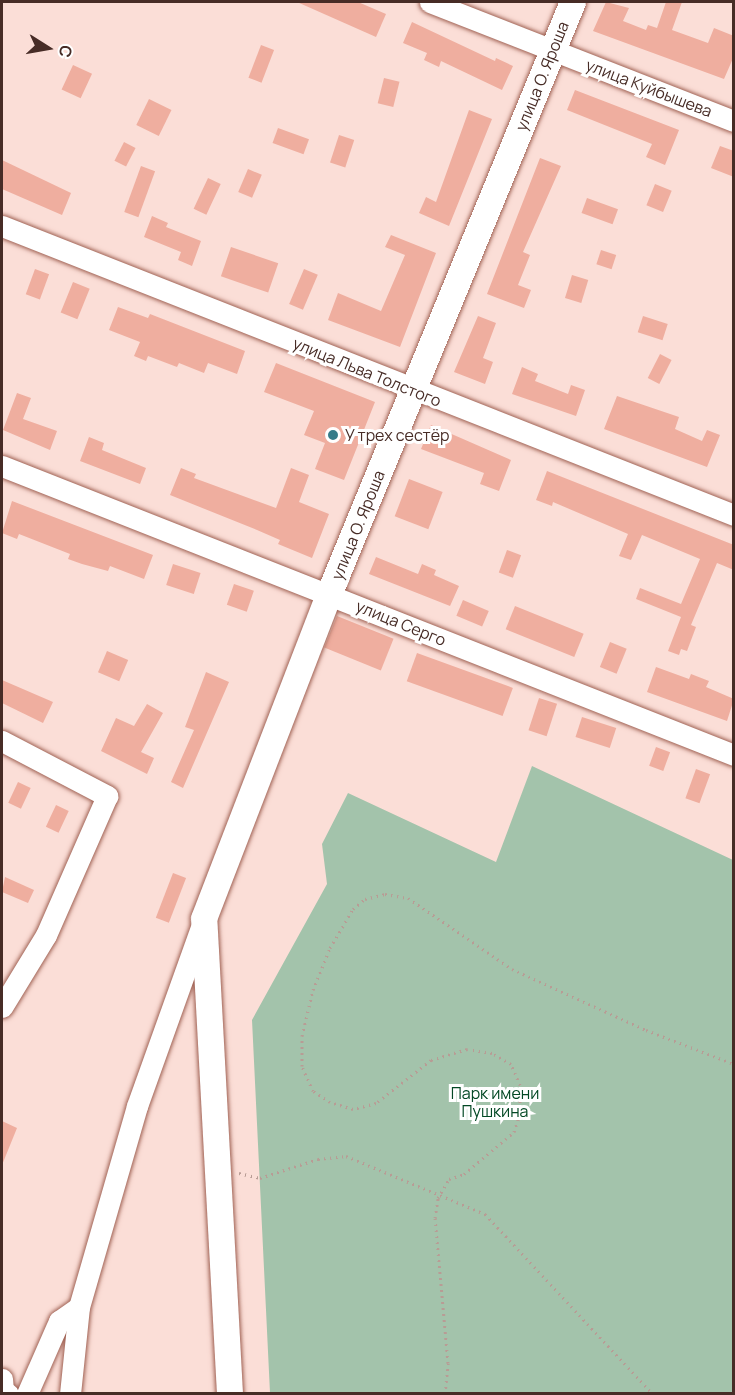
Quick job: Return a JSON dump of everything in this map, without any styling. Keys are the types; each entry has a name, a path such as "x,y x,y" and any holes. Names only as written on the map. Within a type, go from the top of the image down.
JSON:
{"main road":[{"name":"улица О. Яроша","path":"204,919 329,595 573,2"},
{"path":"204,919 230,1394"}],"street":[{"name":"улица Куйбышева","path":"430,2 734,121"},
{"name":"улица Льва Толстого","path":"2,226 734,515"},
{"name":"улица Серго","path":"2,466 734,755"},
{"path":"2,741 107,796 45,935 2,1006"},
{"path":"70,1394 79,1307 137,1106 204,919"},
{"path":"27,1394 60,1321 79,1307"}],"path":[{"path":"445,1394 448,1352 435,1218 441,1193 448,1179 464,1174 513,1132 520,1114 520,1085 511,1064 492,1053 467,1049 431,1060 376,1103 353,1109 330,1102 313,1091 302,1066 302,1036 313,990 330,948 353,909 365,899 385,894 408,898 512,969 646,1030 734,1064"},
{"path":"218,1168 260,1178 318,1159 346,1156 441,1193 485,1214 653,1394"}],"green space":[{"name":"Парк имени Пушкина","path":"532,766 733,860 733,1393 270,1393 252,1020 327,884 322,844 348,793 496,862"}],"building":[{"path":"297,2 358,2 386,14 376,37"},
{"path":"606,2 629,8 623,21 646,30 648,25 657,28 666,2 682,2 672,30 708,43 714,28 734,36 734,56 724,79 593,31"},
{"path":"412,22 495,61 496,58 513,66 502,90 441,61 439,67 424,60 427,53 403,43"},
{"path":"261,45 274,50 262,83 248,78"},
{"path":"73,65 92,74 81,98 62,89"},
{"path":"384,78 400,82 393,107 378,103"},
{"path":"575,90 679,130 665,165 646,157 652,144 567,110"},
{"path":"149,99 171,110 159,136 136,125"},
{"path":"469,110 492,119 449,226 419,213 426,197 436,202"},
{"path":"278,128 309,139 304,154 273,143"},
{"path":"339,135 354,140 345,168 330,163"},
{"path":"124,142 136,148 126,167 114,161"},
{"path":"720,146 734,151 734,177 711,168"},
{"path":"540,158 561,166 523,252 530,255 518,285 531,290 524,308 487,294"},
{"path":"2,160 71,193 62,215 2,189"},
{"path":"141,166 155,171 138,217 124,212"},
{"path":"248,169 262,175 252,198 238,192"},
{"path":"208,178 221,184 206,215 194,209"},
{"path":"655,184 672,191 663,212 646,205"},
{"path":"587,198 618,209 613,224 582,213"},
{"path":"152,216 168,223 166,227 201,241 192,266 178,260 181,252 144,237"},
{"path":"391,235 436,253 400,347 328,320 338,293 381,311 405,255 385,247"},
{"path":"231,247 278,263 268,293 221,276"},
{"path":"601,250 616,255 612,269 596,264"},
{"path":"35,269 49,274 40,300 26,294"},
{"path":"304,269 318,275 303,310 289,304"},
{"path":"572,275 588,280 581,303 565,298"},
{"path":"73,282 90,289 77,319 61,313"},
{"path":"118,307 148,318 150,314 245,351 237,374 208,363 204,373 179,363 177,367 148,356 146,361 134,356 140,342 109,330"},
{"path":"478,316 496,323 483,358 493,362 485,384 454,372"},
{"path":"643,316 668,324 662,340 638,332"},
{"path":"660,354 672,360 659,384 648,378"},
{"path":"276,363 375,402 344,480 315,469 325,443 304,435 314,411 264,392"},
{"path":"522,367 538,374 535,381 568,394 571,385 585,390 576,416 512,394"},
{"path":"17,393 31,398 23,419 57,431 50,450 3,430"},
{"path":"617,396 679,417 675,429 702,441 707,430 720,435 707,467 604,429"},
{"path":"431,425 511,460 499,491 480,484 484,473 421,449"},
{"path":"89,437 104,443 102,450 146,468 140,484 80,461"},
{"path":"181,468 196,474 194,478 276,508 291,468 309,475 299,502 329,514 312,558 278,544 280,540 170,495"},
{"path":"547,471 734,545 734,570 717,563 691,625 696,627 687,651 681,649 679,655 668,651 681,617 636,599 640,588 681,604 700,559 642,535 631,560 619,556 628,534 553,502 552,506 536,500"},
{"path":"409,479 443,492 428,529 395,516"},
{"path":"12,501 153,555 144,579 110,566 108,571 82,564 68,559 70,554 19,534 17,539 2,533"},
{"path":"507,550 521,555 513,578 499,573"},
{"path":"376,557 418,574 422,564 436,570 434,575 459,586 450,606 369,574"},
{"path":"173,564 201,573 194,594 166,585"},
{"path":"234,584 254,591 247,612 227,605"},
{"path":"463,600 489,611 482,627 456,616"},
{"path":"515,606 584,634 574,657 506,629"},
{"path":"337,616 394,639 381,670 324,648"},
{"path":"610,642 627,649 617,674 600,667"},
{"path":"107,651 128,660 119,681 98,672"},
{"path":"417,653 513,688 503,716 407,681"},
{"path":"656,667 689,679 691,674 709,681 706,687 734,699 727,721 647,692"},
{"path":"206,672 229,682 183,788 171,782 194,730 185,727"},
{"path":"2,680 53,702 43,723 2,703"},
{"path":"539,698 557,704 547,736 528,730"},
{"path":"147,704 163,713 141,752 154,758 147,774 101,751 116,718 134,726"},
{"path":"582,717 616,728 610,748 576,737"},
{"path":"656,747 670,752 663,771 649,766"},
{"path":"696,769 710,774 699,803 685,798"},
{"path":"18,782 31,788 21,809 8,803"},
{"path":"56,805 69,811 59,833 46,827"},
{"path":"173,873 186,878 169,923 156,918"},
{"path":"5,877 34,890 28,903 2,892"},
{"path":"2,1121 17,1128 2,1165"}],"place":[{"name":"У трех сестёр","path":"333,435"}]}
